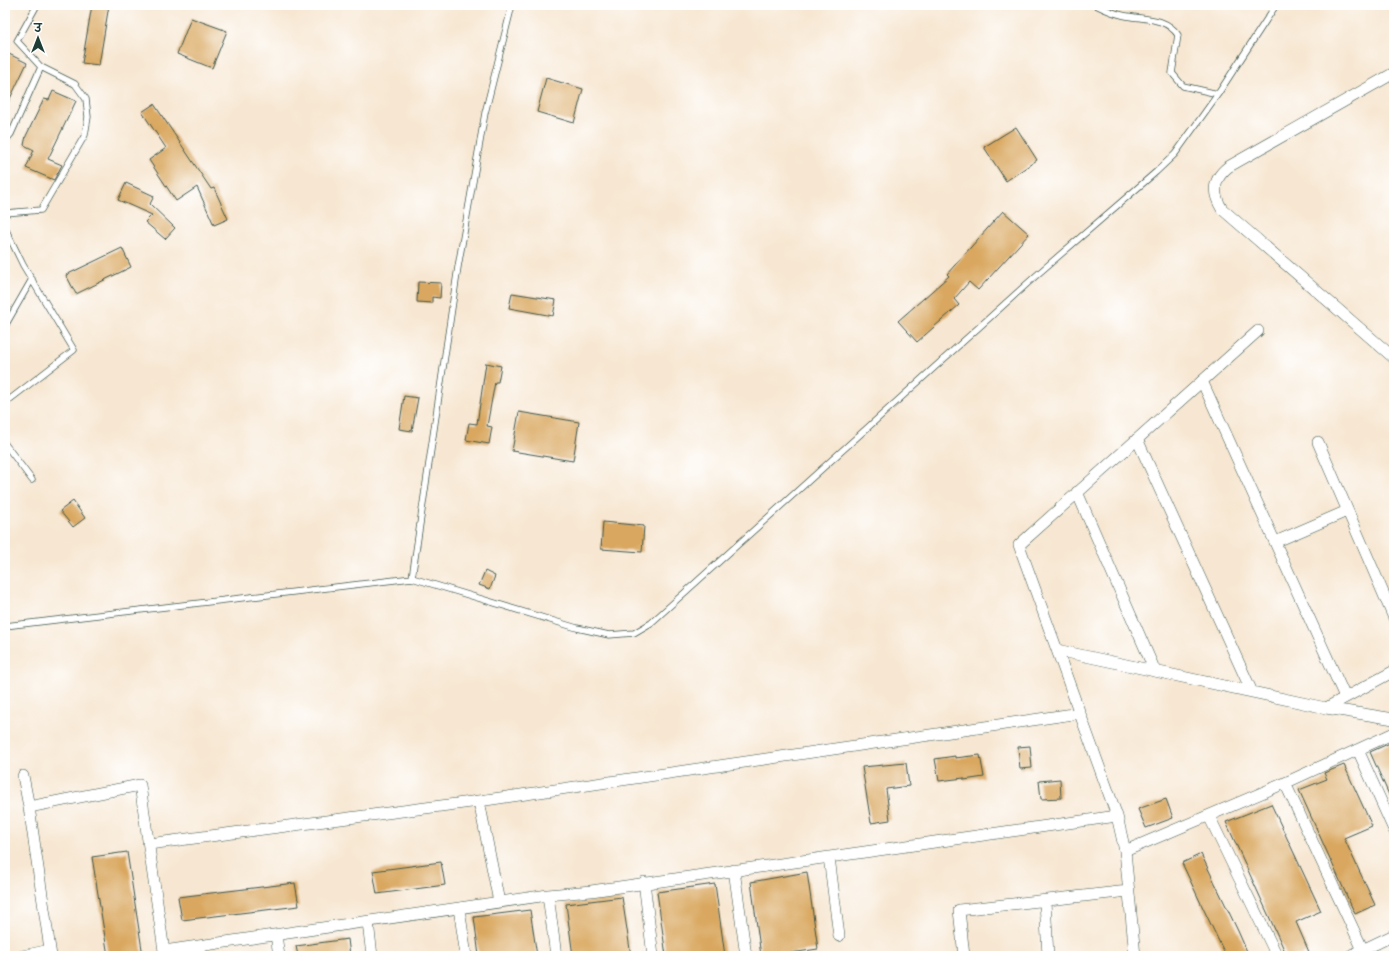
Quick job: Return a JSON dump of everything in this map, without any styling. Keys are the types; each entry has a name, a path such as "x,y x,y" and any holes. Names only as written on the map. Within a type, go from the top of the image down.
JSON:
{"street":[{"path":"1394,73 1228,167 1221,173 1215,186 1215,194 1222,209 1394,358"},
{"path":"1135,956 1125,851 1118,816 1018,545 1258,331"},
{"path":"1202,381 1345,697"},
{"path":"1137,439 1252,692"},
{"path":"1318,442 1394,618"},
{"path":"1077,492 1155,671"},
{"path":"1275,542 1347,511"},
{"path":"1057,650 1326,708 1394,719"},
{"path":"1326,708 1394,670"},
{"path":"149,844 479,801 1080,713"},
{"path":"1125,851 1285,783 1394,733"},
{"path":"1358,750 1394,830"},
{"path":"22,956 51,953 24,776"},
{"path":"1285,783 1363,950"},
{"path":"29,807 140,786 165,953 548,894 591,890 1118,816"},
{"path":"479,801 499,902"},
{"path":"1209,816 1277,956"},
{"path":"829,857 839,936"},
{"path":"734,870 746,956"},
{"path":"644,882 653,956"},
{"path":"964,956 959,910 1045,902 1128,891"},
{"path":"548,894 556,956"},
{"path":"1045,902 1048,956"},
{"path":"459,908 466,956"},
{"path":"368,922 372,956"},
{"path":"276,935 279,956"},
{"path":"1350,956 1394,935"}],"lane":[{"path":"5,213 41,210 85,135 88,117 86,99 75,84 41,67 17,41 37,5"},
{"path":"412,578 458,267 481,136 512,5"},
{"path":"1096,5 1122,15 1149,18 1172,26 1178,35 1172,74 1183,86 1218,94"},
{"path":"5,626 412,578 577,628 609,635 634,633 645,626 1039,273 1175,154 1218,94 1276,5"},
{"path":"5,141 11,134 41,67"},
{"path":"5,228 32,279 74,350 5,403"},
{"path":"5,326 32,279"},
{"path":"5,444 32,480"}],"building":[{"path":"92,5 109,5 99,65 82,63"},
{"path":"191,18 227,31 212,68 177,54"},
{"path":"5,52 27,63 5,109"},
{"path":"546,78 583,89 574,123 537,112"},
{"path":"53,91 76,101 48,159 62,165 54,180 26,168 34,150 24,145 26,136 44,99 49,100"},
{"path":"154,104 211,189 214,188 228,219 214,225 197,187 176,201 149,160 166,148 142,112"},
{"path":"1016,127 1037,160 1006,181 984,147"},
{"path":"126,183 154,196 150,204 175,228 165,239 145,222 152,215 118,200"},
{"path":"1003,211 1029,234 978,290 969,282 954,299 959,305 917,342 898,321 949,276 947,274"},
{"path":"122,248 131,267 76,294 66,275"},
{"path":"418,282 441,283 440,298 432,297 432,303 417,302"},
{"path":"512,293 556,300 553,316 509,308"},
{"path":"486,363 501,366 498,382 495,382 487,426 492,427 489,444 466,440 469,423 477,424"},
{"path":"404,396 418,398 412,431 399,429"},
{"path":"519,412 579,422 573,461 512,451"},
{"path":"73,501 85,518 73,527 60,511"},
{"path":"603,522 644,526 642,552 601,549"},
{"path":"485,571 495,576 490,589 479,585"},
{"path":"1390,743 1394,753 1394,806 1370,752"},
{"path":"1030,746 1032,768 1020,769 1018,747"},
{"path":"980,755 984,777 964,780 964,778 939,781 935,759 955,756 955,758"},
{"path":"906,763 909,786 886,789 890,820 871,823 862,767"},
{"path":"1344,765 1372,826 1344,838 1375,905 1355,914 1299,790 1327,779 1324,773"},
{"path":"1060,779 1061,798 1041,799 1039,781"},
{"path":"1166,799 1173,818 1146,828 1138,809"},
{"path":"1271,804 1321,911 1296,922 1309,952 1300,956 1287,956 1226,822"},
{"path":"127,852 143,956 108,956 92,857"},
{"path":"1201,854 1249,956 1226,956 1203,908 1182,863"},
{"path":"441,862 445,885 377,894 373,871"},
{"path":"807,872 818,949 784,954 784,956 761,956 751,882"},
{"path":"295,883 299,906 182,920 178,897"},
{"path":"715,884 725,956 666,956 657,892"},
{"path":"622,897 631,956 573,956 566,904"},
{"path":"530,910 537,956 479,956 474,917"},
{"path":"348,939 350,956 298,956 296,946"}]}
